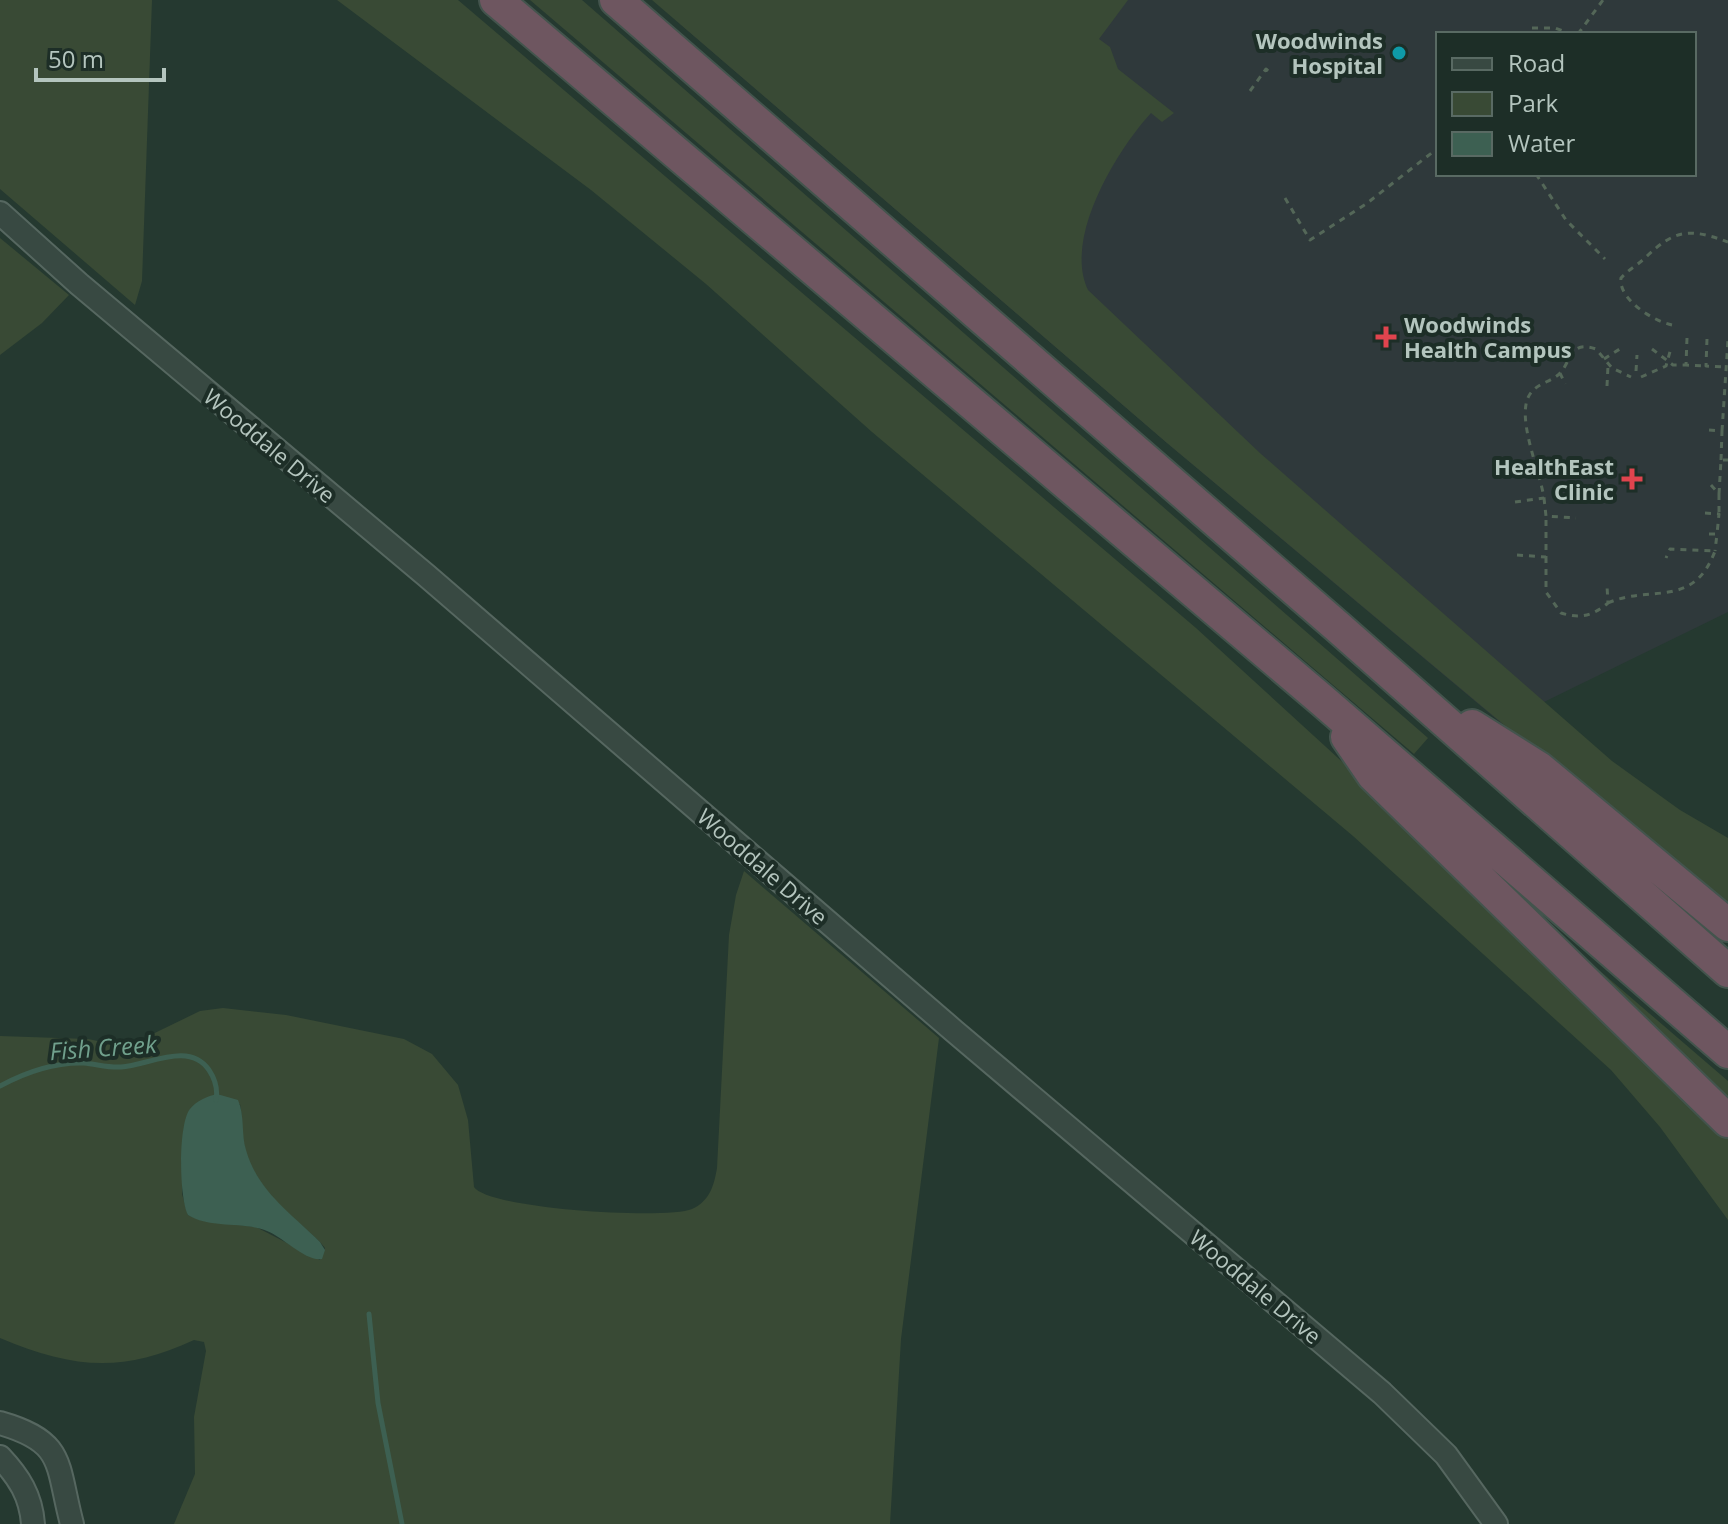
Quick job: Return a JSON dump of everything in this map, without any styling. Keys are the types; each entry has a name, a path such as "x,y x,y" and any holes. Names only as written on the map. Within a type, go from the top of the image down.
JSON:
{"highway":[{"path":"496,0 1323,701 1728,1052"},
{"path":"616,0 1728,971"},
{"path":"1390,675 1539,768 1728,925"},
{"path":"1323,701 1373,775 1728,1121"}],"street":[{"name":"Wooddale Drive","path":"4,218 1382,1393 1446,1455 1496,1524"},
{"path":"0,1423 32,1432 49,1445 72,1524"},
{"path":"0,1457 23,1485 32,1514 64,1495"}],"path":[{"path":"1579,32 1603,0"},
{"path":"1532,28 1555,28 1566,32"},
{"path":"1301,43 1318,43"},
{"path":"1250,91 1266,69 1272,74"},
{"path":"1285,198 1310,240 1366,204 1436,150"},
{"path":"1537,176 1566,220 1605,259"},
{"path":"1672,325 1651,317 1624,293 1621,278 1661,241 1674,234 1688,232 1728,242"},
{"path":"1686,365 1687,338"},
{"path":"1706,366 1707,339"},
{"path":"1631,377 1608,364 1594,348 1576,347 1560,373 1536,387 1524,409 1544,498 1545,588 1558,611 1582,617 1622,598 1666,595 1687,587 1705,571 1715,551 1719,514 1728,340"},
{"path":"1604,359 1623,347"},
{"path":"1641,377 1656,373 1669,362 1671,348"},
{"path":"1652,349 1669,362 1726,367"},
{"path":"1636,371 1637,355"},
{"path":"1607,386 1608,364"},
{"path":"1560,373 1565,384"},
{"path":"1709,430 1722,431"},
{"path":"1721,460 1728,460"},
{"path":"1711,485 1719,494"},
{"path":"1515,502 1544,498"},
{"path":"1705,513 1719,514"},
{"path":"1546,516 1576,518"},
{"path":"1709,534 1717,534"},
{"path":"1666,558 1671,549 1715,551"},
{"path":"1517,555 1546,557"},
{"path":"1607,586 1608,603"}],"shaded area":[{"name":"Woodwinds Health Campus","path":"682,0 1728,0 1728,612 1501,723 1167,443 680,24"}],"green space":[{"path":"0,0 152,0 142,281 135,305 0,189"},
{"path":"337,0 458,0 1196,628 1373,790 1728,1131 1728,1220 1660,1127 1611,1070 1353,836 872,432 706,284 591,190"},
{"path":"530,0 582,0 1428,738 1414,754"},
{"path":"652,0 1128,0 1099,39 1110,47 1118,69 1174,113 1162,122 1151,113 1123,149 1097,196 1083,246 1082,269 1088,290 1261,454 1612,761 1680,810 1728,838 1728,912 1167,443"},
{"path":"0,238 69,295 42,323 0,355"},
{"path":"744,871 939,1038 901,1339 890,1524 174,1524 195,1474 194,1417 206,1351 204,1342 194,1340 143,1358 97,1363 50,1356 0,1338 0,1036 88,1039 126,1047 200,1011 223,1008 286,1015 404,1039 432,1054 458,1085 468,1120 474,1187 486,1195 542,1207 615,1213 692,1209 703,1202 710,1192 717,1168 729,935","holes":["240,1104 244,1143 250,1164 266,1190 325,1248 320,1260 256,1227 200,1220 188,1215 182,1194 184,1126"]},
{"path":"1571,946 1728,1081 1728,1111"}],"water":[{"path":"217,1094 238,1100 251,1165 267,1190 320,1242 325,1250 322,1259 309,1257 258,1228 206,1222 188,1215 181,1161 186,1117 195,1104"}],"waterway":[{"name":"Fish Creek","path":"0,1086 30,1072 62,1064 121,1067 180,1056 201,1061 209,1070 216,1084 216,1100"},
{"name":"Fish Creek","path":"369,1314 378,1403 402,1524"}],"place":[{"name":"Woodwinds Hospital","path":"1399,53"},
{"name":"Woodwinds Health Campus","path":"1386,337"},
{"name":"HealthEast Clinic","path":"1632,479"}]}
